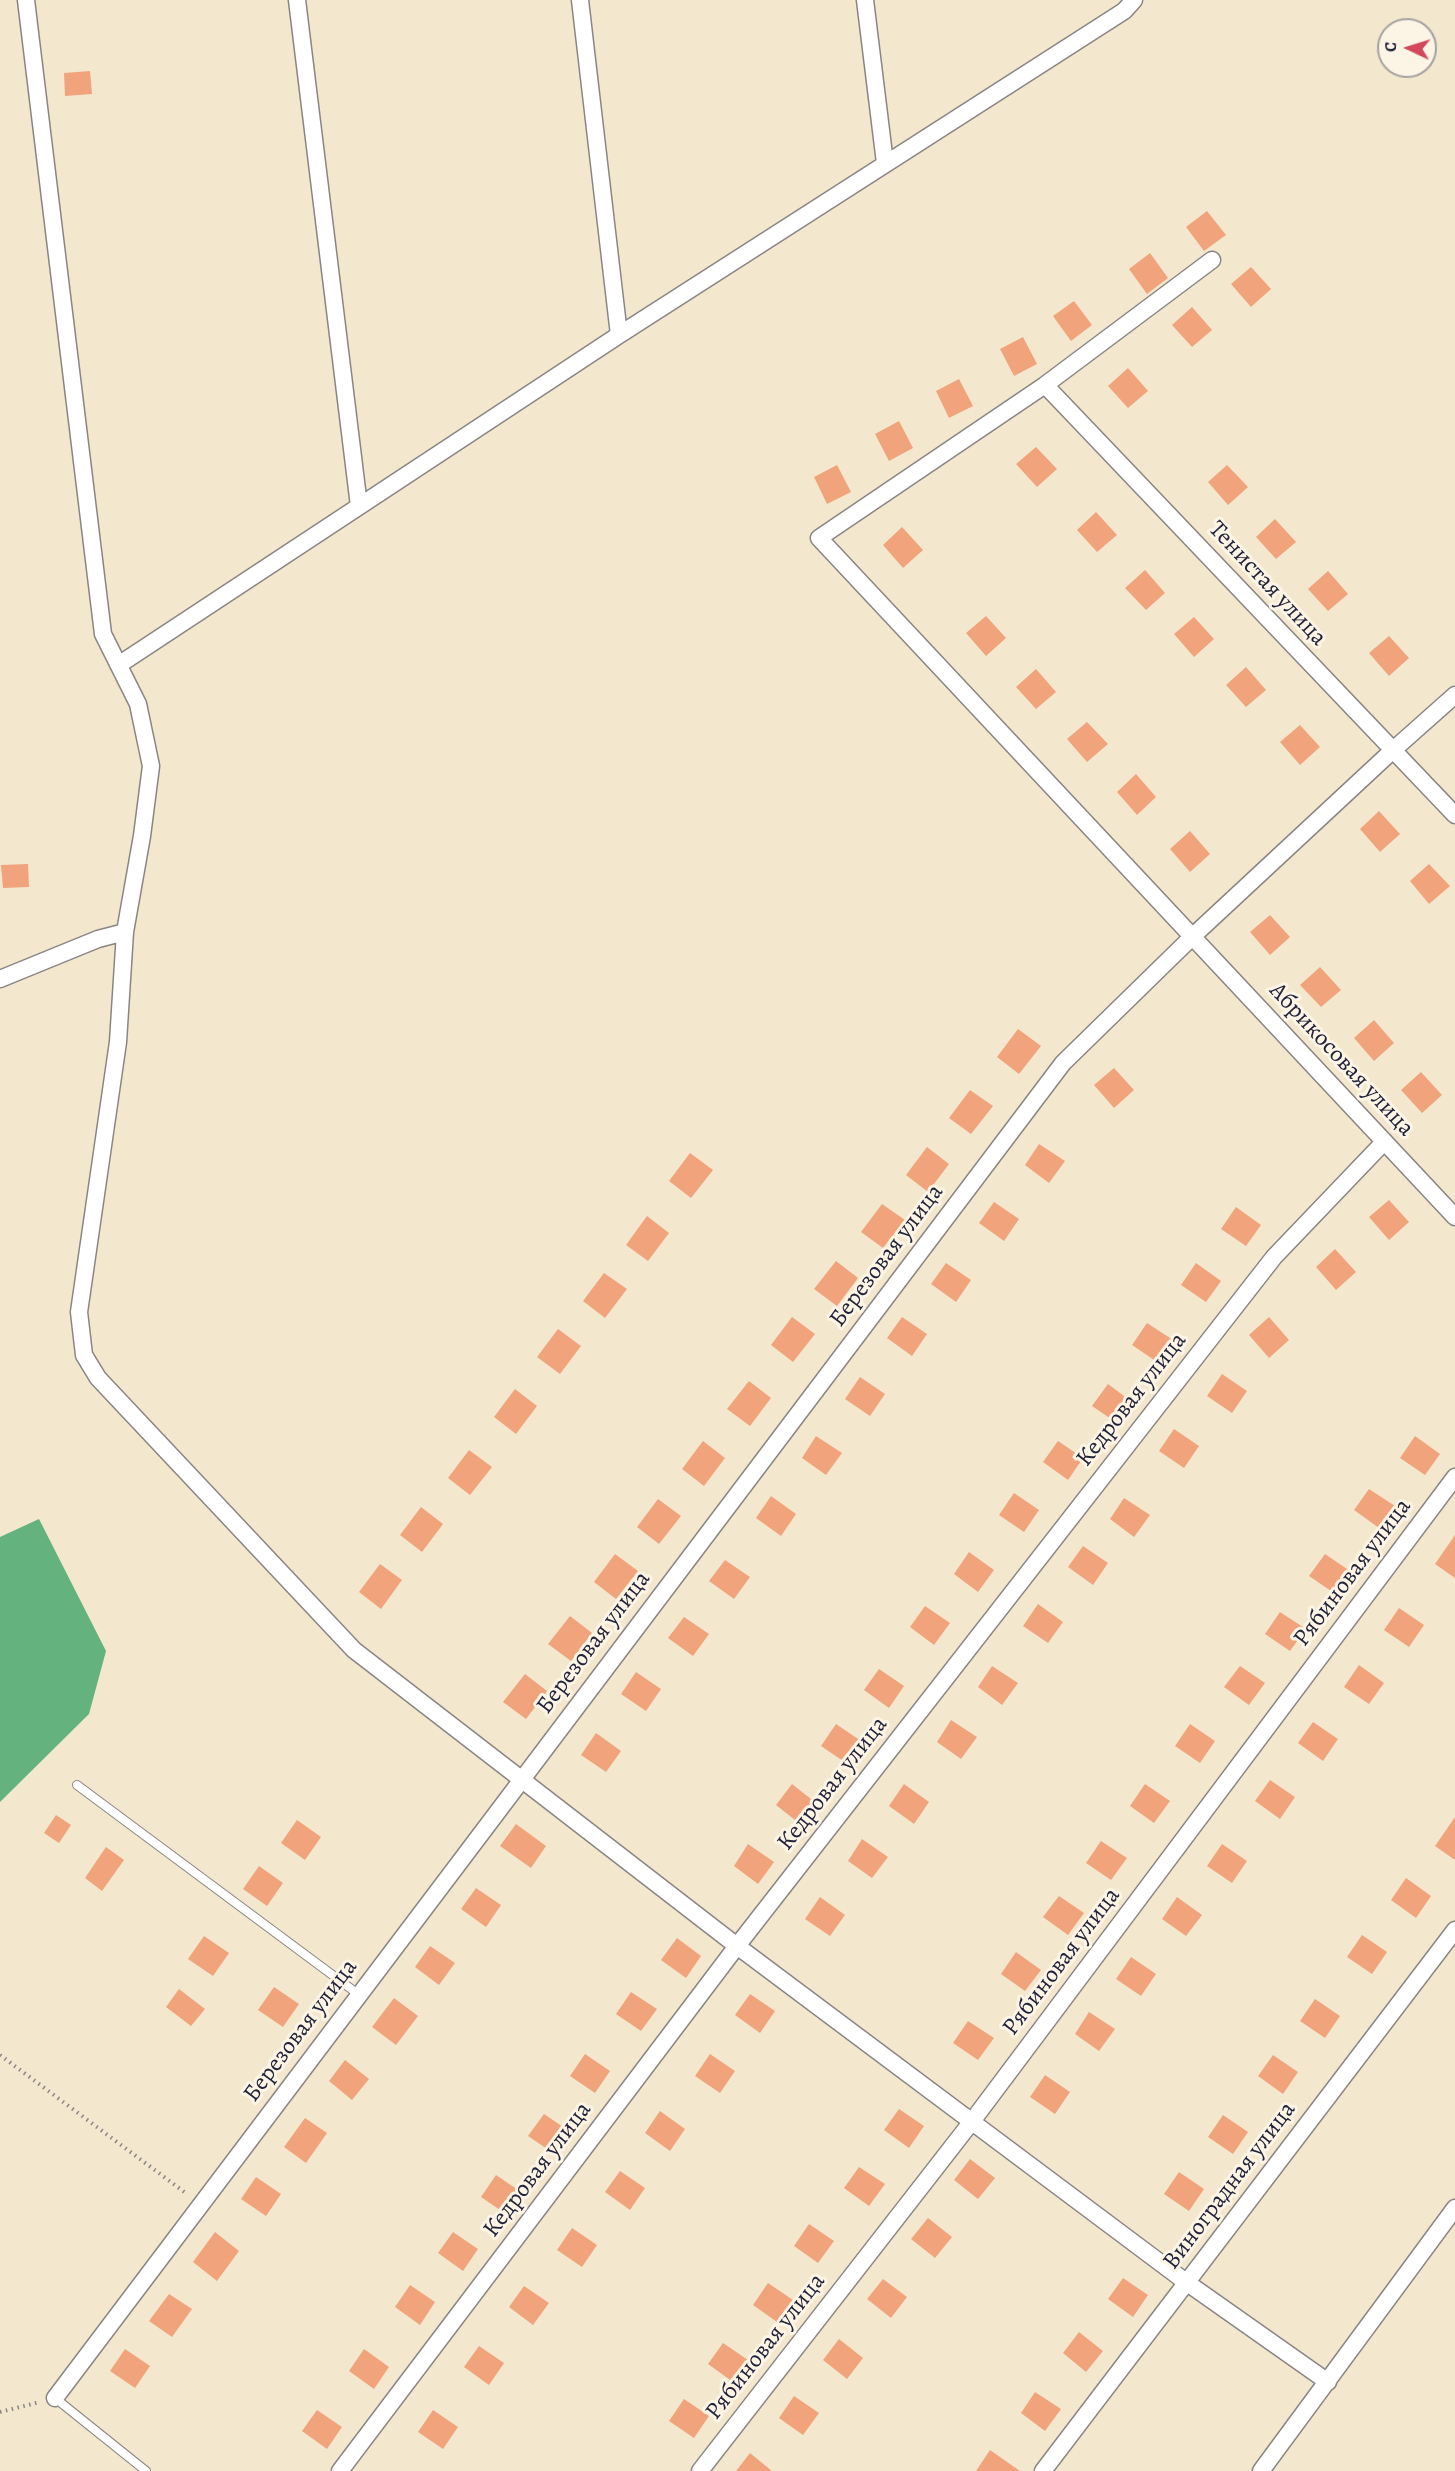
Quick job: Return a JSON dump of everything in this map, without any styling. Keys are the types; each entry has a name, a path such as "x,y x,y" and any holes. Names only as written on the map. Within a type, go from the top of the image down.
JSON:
{"street":[{"path":"26,0 104,634 138,704 151,766 145,818 125,932 118,1042 79,1312 84,1355 98,1378 354,1650 737,1946 973,2120 1186,2282 1328,2382"},
{"path":"297,0 359,506"},
{"path":"580,0 619,334"},
{"path":"865,0 885,164"},
{"path":"120,664 619,334 1124,11 1134,0"},
{"path":"1046,385 1212,260"},
{"name":"Тенистая улица","path":"1046,385 1455,815"},
{"name":"Абрикосовая улица","path":"1046,385 819,538 1455,1217"},
{"name":"Березовая улица","path":"55,2398 1063,1063 1193,936 1455,695"},
{"path":"0,979 98,939 125,932"},
{"name":"Кедровая улица","path":"340,2471 737,1946 1274,1257 1384,1142"},
{"name":"Рябиновая улица","path":"700,2471 973,2120 1455,1477"},
{"name":"Виноградная улица","path":"1043,2471 1455,1930"},
{"path":"1261,2471 1455,2208"}],"lane":[{"path":"78,1785 358,1994"},
{"path":"55,2398 146,2471"}],"path":[{"path":"0,2055 200,2204"},
{"path":"0,2412 55,2398"}],"green space":[{"path":"39,1519 106,1651 89,1714 0,1802 0,1537"}],"building":[{"path":"90,71 92,94 65,96 64,73"},
{"path":"1207,211 1226,235 1204,251 1186,227"},
{"path":"1150,253 1168,278 1147,294 1129,269"},
{"path":"1251,267 1271,289 1251,307 1231,284"},
{"path":"1074,301 1092,325 1071,341 1053,316"},
{"path":"1192,307 1212,330 1192,347 1172,325"},
{"path":"1023,337 1037,364 1014,376 1000,349"},
{"path":"1128,368 1148,391 1128,408 1108,386"},
{"path":"959,379 973,406 949,418 936,391"},
{"path":"899,421 913,448 889,461 875,434"},
{"path":"1036,447 1057,469 1037,487 1016,464"},
{"path":"837,465 851,492 827,504 814,477"},
{"path":"1227,465 1248,487 1228,505 1208,482"},
{"path":"1096,512 1117,535 1097,552 1077,530"},
{"path":"1275,519 1296,542 1276,559 1256,537"},
{"path":"902,527 923,550 903,568 883,545"},
{"path":"1145,570 1165,593 1146,610 1125,588"},
{"path":"1328,571 1348,594 1328,611 1308,589"},
{"path":"986,616 1006,638 986,656 966,633"},
{"path":"1194,617 1214,639 1194,657 1174,634"},
{"path":"1389,636 1409,658 1389,676 1369,653"},
{"path":"1246,667 1266,690 1246,707 1226,685"},
{"path":"1036,669 1056,692 1036,709 1016,687"},
{"path":"1087,722 1108,744 1087,762 1067,739"},
{"path":"1300,725 1320,747 1300,765 1280,742"},
{"path":"1136,774 1156,797 1137,815 1117,792"},
{"path":"1379,811 1400,834 1380,852 1360,829"},
{"path":"1190,831 1210,854 1190,872 1170,849"},
{"path":"28,864 29,887 3,888 1,865"},
{"path":"1429,864 1450,886 1429,904 1410,881"},
{"path":"1270,915 1290,937 1270,955 1250,932"},
{"path":"1320,967 1341,990 1321,1007 1300,985"},
{"path":"1374,1020 1394,1043 1374,1061 1354,1038"},
{"path":"1018,1029 1041,1046 1019,1074 997,1057"},
{"path":"1114,1068 1134,1090 1114,1108 1094,1085"},
{"path":"1421,1072 1442,1095 1422,1113 1401,1090"},
{"path":"970,1090 993,1106 971,1134 949,1118"},
{"path":"1039,1144 1065,1161 1049,1183 1025,1165"},
{"path":"927,1147 949,1164 928,1192 906,1175"},
{"path":"690,1153 713,1170 691,1198 669,1181"},
{"path":"1389,1200 1409,1222 1389,1240 1369,1217"},
{"path":"994,1202 1019,1219 1004,1241 979,1223"},
{"path":"882,1204 905,1220 883,1248 861,1232"},
{"path":"1236,1207 1261,1225 1246,1246 1221,1229"},
{"path":"647,1216 669,1233 648,1261 626,1245"},
{"path":"1335,1249 1356,1272 1336,1290 1316,1267"},
{"path":"836,1261 858,1278 837,1306 814,1289"},
{"path":"946,1263 971,1280 956,1302 931,1284"},
{"path":"1196,1263 1221,1281 1206,1302 1181,1285"},
{"path":"604,1273 627,1289 605,1318 583,1301"},
{"path":"792,1317 815,1334 793,1362 771,1345"},
{"path":"902,1317 927,1334 912,1356 887,1338"},
{"path":"1269,1317 1289,1340 1269,1358 1249,1335"},
{"path":"1147,1323 1173,1340 1157,1362 1132,1345"},
{"path":"558,1329 581,1346 560,1374 537,1357"},
{"path":"1222,1374 1247,1391 1232,1413 1207,1396"},
{"path":"860,1377 885,1394 870,1416 845,1399"},
{"path":"749,1381 771,1398 750,1426 727,1409"},
{"path":"1108,1384 1132,1402 1117,1423 1092,1406"},
{"path":"515,1389 537,1406 516,1434 494,1417"},
{"path":"1174,1429 1199,1446 1184,1468 1159,1451"},
{"path":"816,1436 842,1453 826,1475 802,1458"},
{"path":"1415,1436 1440,1454 1425,1475 1400,1458"},
{"path":"703,1441 725,1458 704,1486 682,1469"},
{"path":"1058,1441 1083,1458 1068,1480 1043,1462"},
{"path":"469,1450 492,1467 470,1495 448,1478"},
{"path":"1369,1489 1395,1506 1379,1528 1354,1510"},
{"path":"1014,1493 1039,1510 1024,1532 999,1515"},
{"path":"771,1496 796,1514 781,1536 756,1518"},
{"path":"1124,1498 1150,1515 1134,1537 1110,1519"},
{"path":"658,1499 681,1516 659,1544 637,1527"},
{"path":"421,1507 443,1524 422,1552 400,1535"},
{"path":"1455,1535 1455,1578 1435,1564"},
{"path":"1083,1546 1108,1563 1093,1585 1068,1567"},
{"path":"969,1552 994,1570 978,1592 954,1574"},
{"path":"615,1554 638,1571 616,1599 594,1582"},
{"path":"1325,1554 1350,1571 1334,1593 1309,1576"},
{"path":"725,1560 750,1577 734,1599 709,1581"},
{"path":"380,1564 402,1580 381,1609 359,1592"},
{"path":"1038,1604 1063,1622 1048,1643 1023,1626"},
{"path":"925,1606 950,1623 934,1645 910,1627"},
{"path":"1399,1608 1424,1625 1409,1647 1384,1630"},
{"path":"1280,1612 1306,1629 1290,1651 1265,1634"},
{"path":"570,1616 592,1633 571,1661 548,1644"},
{"path":"684,1617 709,1634 693,1656 668,1638"},
{"path":"1359,1665 1384,1683 1369,1704 1344,1687"},
{"path":"992,1666 1018,1683 1002,1705 978,1687"},
{"path":"1240,1666 1265,1683 1249,1705 1224,1687"},
{"path":"879,1669 904,1686 889,1708 864,1690"},
{"path":"636,1672 661,1689 646,1711 621,1694"},
{"path":"525,1674 547,1691 526,1719 503,1702"},
{"path":"951,1720 977,1737 961,1759 937,1742"},
{"path":"1313,1722 1338,1739 1323,1761 1298,1743"},
{"path":"836,1724 861,1741 846,1763 821,1746"},
{"path":"1190,1724 1215,1741 1200,1763 1175,1746"},
{"path":"596,1733 621,1751 606,1772 581,1755"},
{"path":"1270,1780 1295,1797 1280,1819 1255,1801"},
{"path":"792,1784 816,1803 800,1824 776,1805"},
{"path":"904,1784 929,1802 914,1824 889,1806"},
{"path":"1145,1784 1170,1801 1154,1823 1130,1806"},
{"path":"56,1815 71,1825 59,1843 44,1833"},
{"path":"1455,1817 1455,1860 1435,1846"},
{"path":"297,1820 321,1837 305,1860 281,1843"},
{"path":"516,1824 546,1846 531,1868 500,1846"},
{"path":"862,1839 888,1857 872,1878 848,1861"},
{"path":"1101,1841 1127,1858 1111,1880 1086,1863"},
{"path":"748,1844 774,1862 758,1884 734,1866"},
{"path":"1222,1844 1247,1861 1232,1883 1207,1866"},
{"path":"106,1847 124,1860 102,1891 85,1878"},
{"path":"259,1866 283,1883 267,1906 243,1889"},
{"path":"1406,1878 1431,1896 1416,1918 1391,1900"},
{"path":"476,1888 501,1905 486,1927 461,1909"},
{"path":"1059,1896 1084,1913 1068,1935 1043,1917"},
{"path":"820,1897 845,1915 830,1936 805,1919"},
{"path":"1177,1897 1202,1915 1186,1936 1162,1919"},
{"path":"1362,1935 1387,1952 1372,1974 1347,1957"},
{"path":"204,1936 229,1953 213,1976 188,1959"},
{"path":"677,1938 701,1956 686,1978 661,1960"},
{"path":"430,1946 455,1963 439,1985 415,1967"},
{"path":"1016,1952 1041,1970 1025,1991 1001,1974"},
{"path":"1131,1957 1156,1974 1141,1996 1116,1979"},
{"path":"274,1987 299,2004 283,2027 258,2010"},
{"path":"179,1989 205,2009 191,2026 166,2007"},
{"path":"631,1992 657,2009 641,2031 616,2014"},
{"path":"750,1994 775,2011 760,2033 735,2015"},
{"path":"394,1998 418,2016 396,2045 372,2027"},
{"path":"1315,1999 1340,2016 1325,2038 1300,2021"},
{"path":"1089,2012 1115,2029 1099,2051 1075,2034"},
{"path":"968,2021 994,2038 978,2060 953,2043"},
{"path":"585,2054 610,2071 595,2093 570,2076"},
{"path":"710,2054 735,2071 720,2093 695,2076"},
{"path":"1273,2055 1298,2072 1283,2094 1258,2076"},
{"path":"345,2060 369,2079 352,2100 329,2081"},
{"path":"1045,2075 1070,2092 1055,2114 1030,2097"},
{"path":"899,2109 924,2126 909,2148 884,2130"},
{"path":"660,2111 685,2129 670,2151 645,2133"},
{"path":"544,2114 569,2131 553,2153 528,2136"},
{"path":"1223,2115 1248,2132 1233,2154 1208,2137"},
{"path":"305,2118 327,2133 306,2163 284,2147"},
{"path":"970,2159 995,2178 978,2199 954,2180"},
{"path":"859,2167 885,2184 869,2206 844,2188"},
{"path":"620,2171 645,2188 630,2210 605,2192"},
{"path":"1179,2172 1204,2189 1189,2211 1164,2194"},
{"path":"496,2175 521,2192 506,2214 481,2197"},
{"path":"256,2177 281,2194 266,2216 241,2199"},
{"path":"928,2218 952,2237 935,2258 911,2239"},
{"path":"809,2224 834,2241 818,2263 794,2246"},
{"path":"572,2228 597,2245 582,2267 557,2250"},
{"path":"215,2232 239,2251 217,2281 193,2262"},
{"path":"453,2232 478,2249 463,2271 438,2253"},
{"path":"1123,2278 1148,2295 1133,2317 1108,2299"},
{"path":"883,2279 907,2297 891,2318 867,2299"},
{"path":"768,2283 793,2300 777,2322 753,2305"},
{"path":"410,2285 435,2302 420,2325 395,2307"},
{"path":"524,2286 549,2303 533,2325 509,2307"},
{"path":"169,2294 192,2309 172,2337 149,2321"},
{"path":"1079,2332 1103,2351 1086,2372 1063,2353"},
{"path":"839,2339 863,2358 847,2379 823,2360"},
{"path":"723,2343 748,2360 733,2382 708,2364"},
{"path":"479,2346 504,2363 489,2385 464,2367"},
{"path":"125,2349 150,2366 135,2388 110,2371"},
{"path":"364,2349 389,2367 374,2389 349,2371"},
{"path":"1035,2392 1061,2409 1045,2431 1021,2413"},
{"path":"794,2396 819,2413 803,2435 779,2418"},
{"path":"684,2399 709,2416 694,2438 669,2421"},
{"path":"317,2410 342,2427 327,2449 302,2431"},
{"path":"433,2410 458,2427 443,2449 418,2432"},
{"path":"990,2450 1020,2471 976,2471"},
{"path":"750,2453 772,2471 736,2471"}]}
